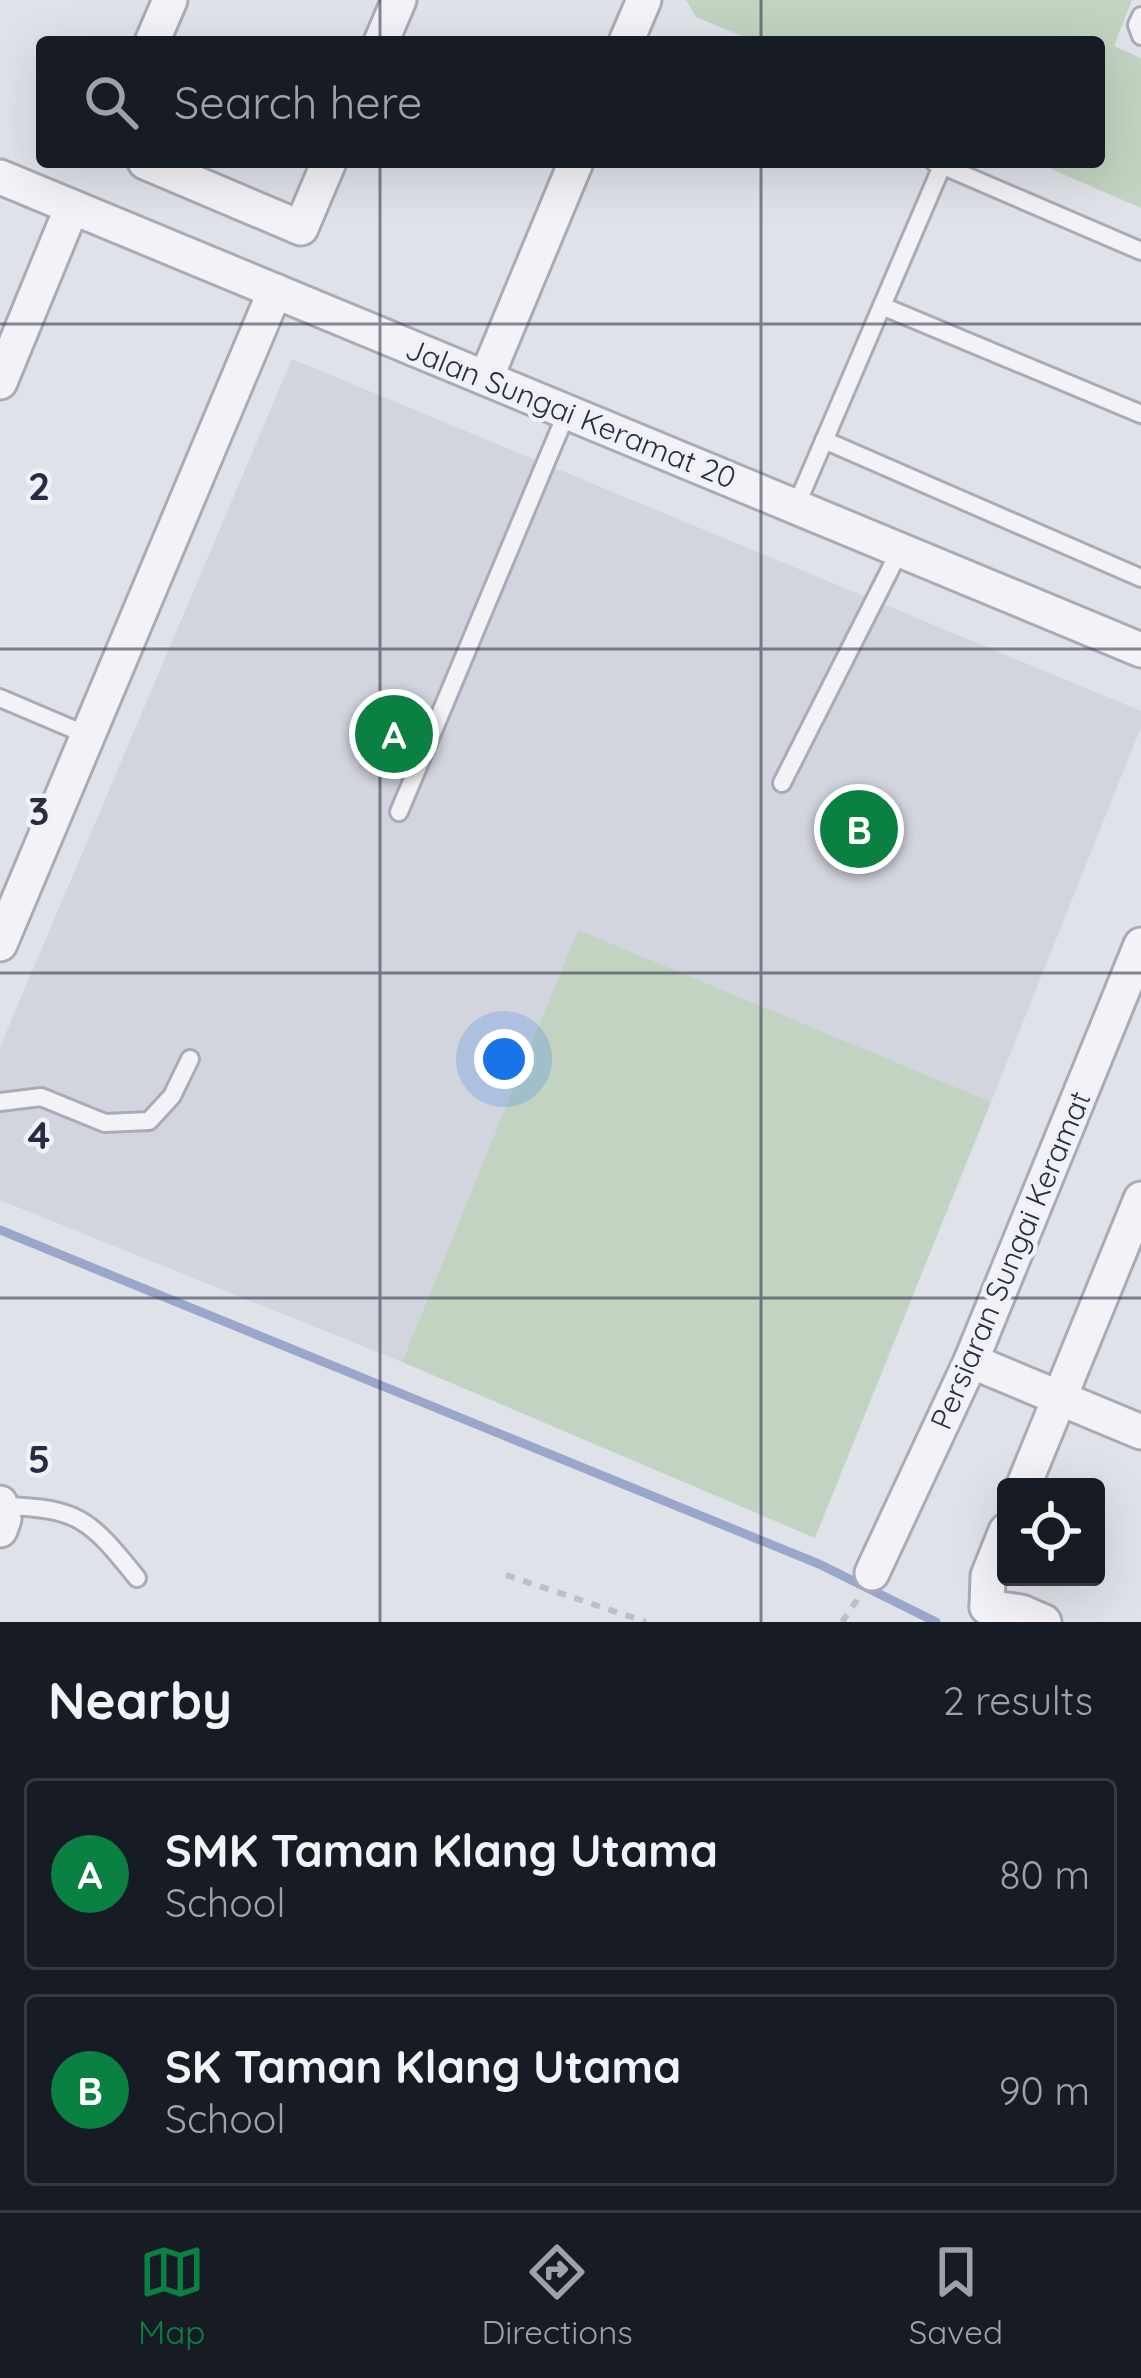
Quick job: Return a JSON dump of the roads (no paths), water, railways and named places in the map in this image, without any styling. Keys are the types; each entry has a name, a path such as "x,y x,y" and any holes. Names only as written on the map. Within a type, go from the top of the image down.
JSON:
{"street":[{"path":"155,36 170,0"},
{"path":"383,36 398,0"},
{"path":"638,36 644,0"},
{"path":"159,168 301,228 326,168"},
{"path":"485,378 573,168"},
{"name":"Jalan Sungai Keramat 20","path":"0,177 900,550 1138,641"},
{"path":"0,382 72,207"},
{"path":"0,944 275,291"},
{"name":"Persiaran Sungai Keramat","path":"865,1585 971,1361 1141,945"},
{"path":"1026,1478 1141,1199"},
{"path":"971,1361 1141,1432"},
{"path":"997,1554 988,1576 992,1615 1021,1612 1044,1622"}],"lane":[{"path":"1141,16 1137,25 1141,36"},
{"path":"796,506 936,168"},
{"path":"947,168 1141,250"},
{"path":"882,306 1141,414"},
{"path":"399,812 567,412"},
{"path":"824,440 1141,578"},
{"path":"782,783 900,550"},
{"path":"0,698 87,735"},
{"path":"0,1102 40,1097 105,1123 149,1121 172,1096 190,1060"},
{"path":"1,1513 48,1507 79,1520 100,1532 136,1578"}],"waterway":[{"path":"0,1230 819,1564 936,1622"}],"place":[{"name":"SMK Taman Klang Utama","path":"394,734"},
{"name":"SK Taman Klang Utama","path":"859,829"}]}
